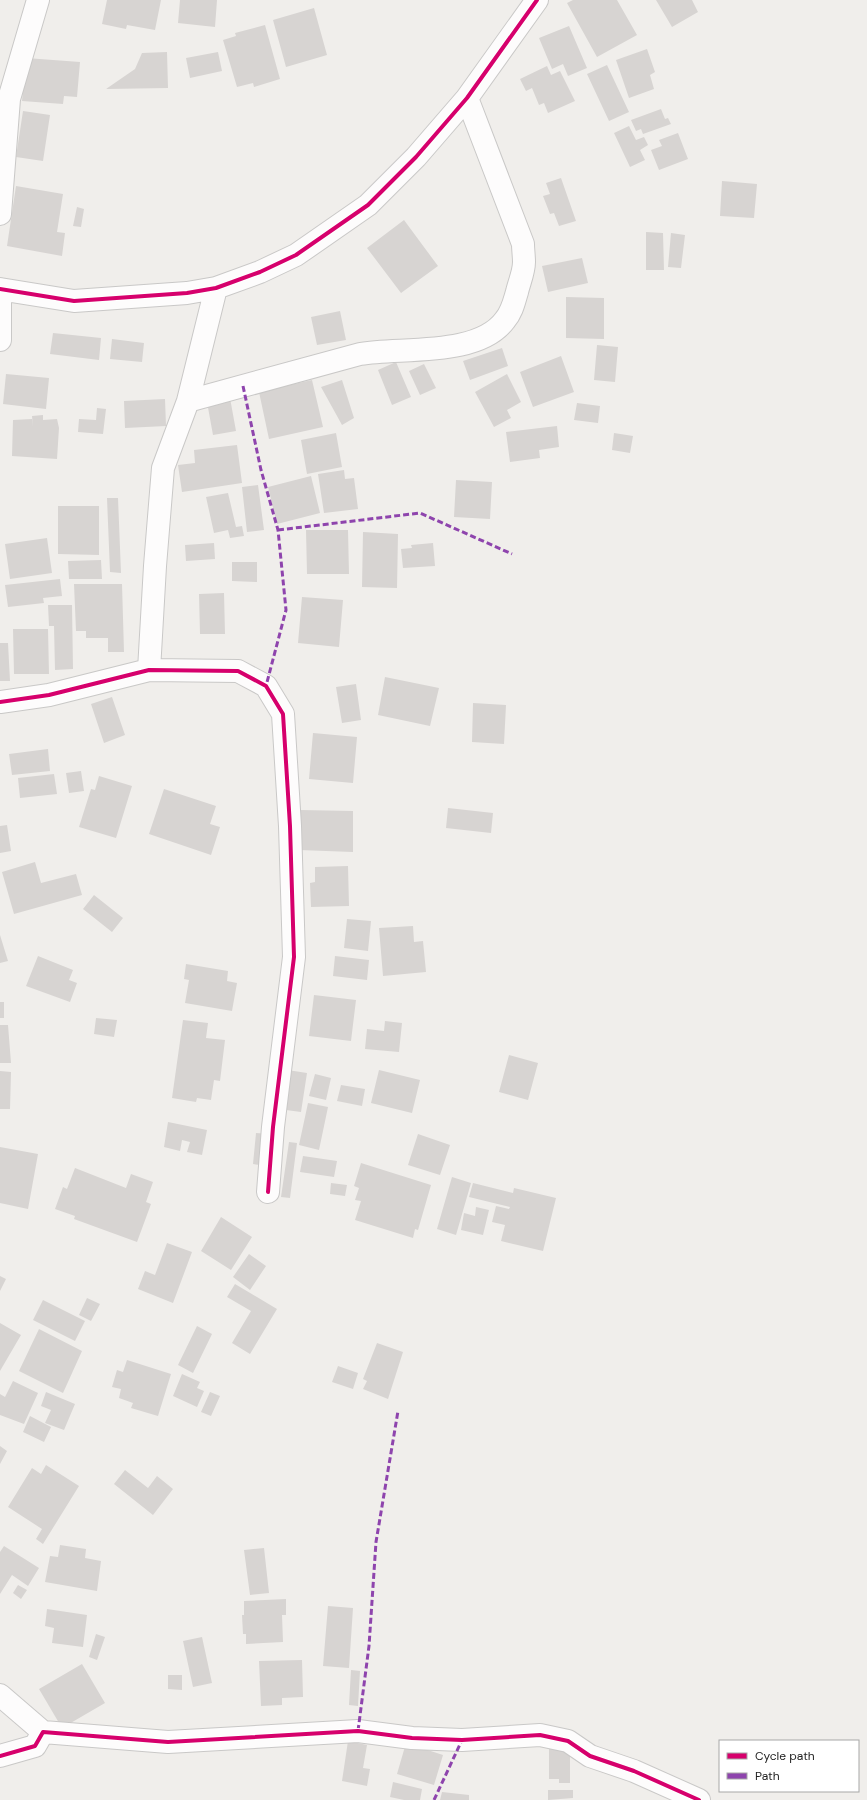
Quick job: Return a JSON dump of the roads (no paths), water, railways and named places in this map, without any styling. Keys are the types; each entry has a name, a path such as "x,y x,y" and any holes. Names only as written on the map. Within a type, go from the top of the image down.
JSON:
{"street":[{"path":"0,214 5,97 38,0"},
{"path":"0,340 0,289 74,300 187,293 216,288 260,272 296,255 368,205 416,158 467,98 537,0"},
{"path":"188,401 360,354 380,351 442,348 472,342 493,331 505,321 513,307 524,263 523,244 467,98"},
{"path":"149,670 155,566 163,468 188,401 216,288"},
{"path":"0,702 49,695 149,670 238,671 266,686 283,714 290,826 294,958 273,1127 268,1192"},
{"path":"0,1694 44,1732 168,1742 358,1731 412,1738 462,1740 540,1735 568,1742 590,1756 634,1771 699,1800"},
{"path":"0,1756 35,1746 44,1732"}]}
